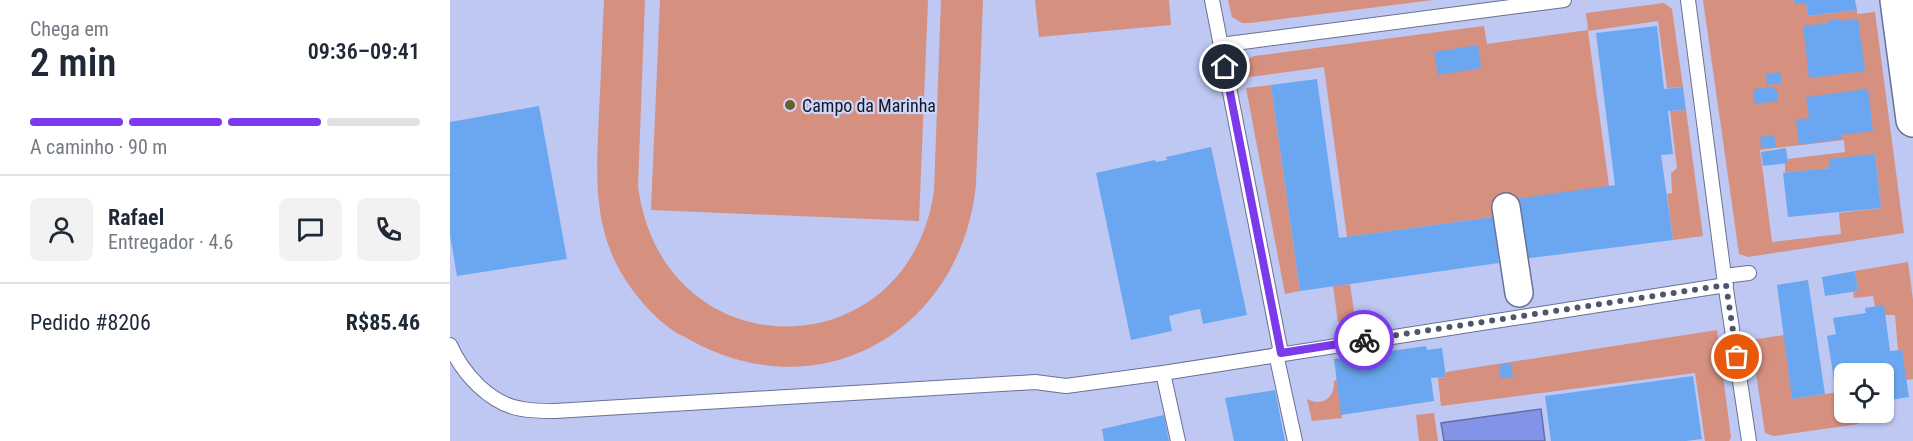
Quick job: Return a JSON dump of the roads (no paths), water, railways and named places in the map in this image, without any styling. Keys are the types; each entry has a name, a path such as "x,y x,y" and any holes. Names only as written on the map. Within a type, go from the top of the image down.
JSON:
{"street":[{"path":"1897,0 1913,120"},
{"path":"1506,207 1521,305"}],"lane":[{"path":"1212,0 1295,441"},
{"path":"1220,45 1564,0"},
{"path":"1688,0 1725,281 1749,441"},
{"path":"450,345 466,372 500,402 520,409 537,411 1035,382 1066,386 1279,354 1521,305 1725,281 1749,273"},
{"path":"1163,373 1178,441"}],"water":[{"path":"1541,409 1545,441 1444,441 1441,423"}],"place":[{"name":"Campo da Marinha","path":"790,105"}]}
